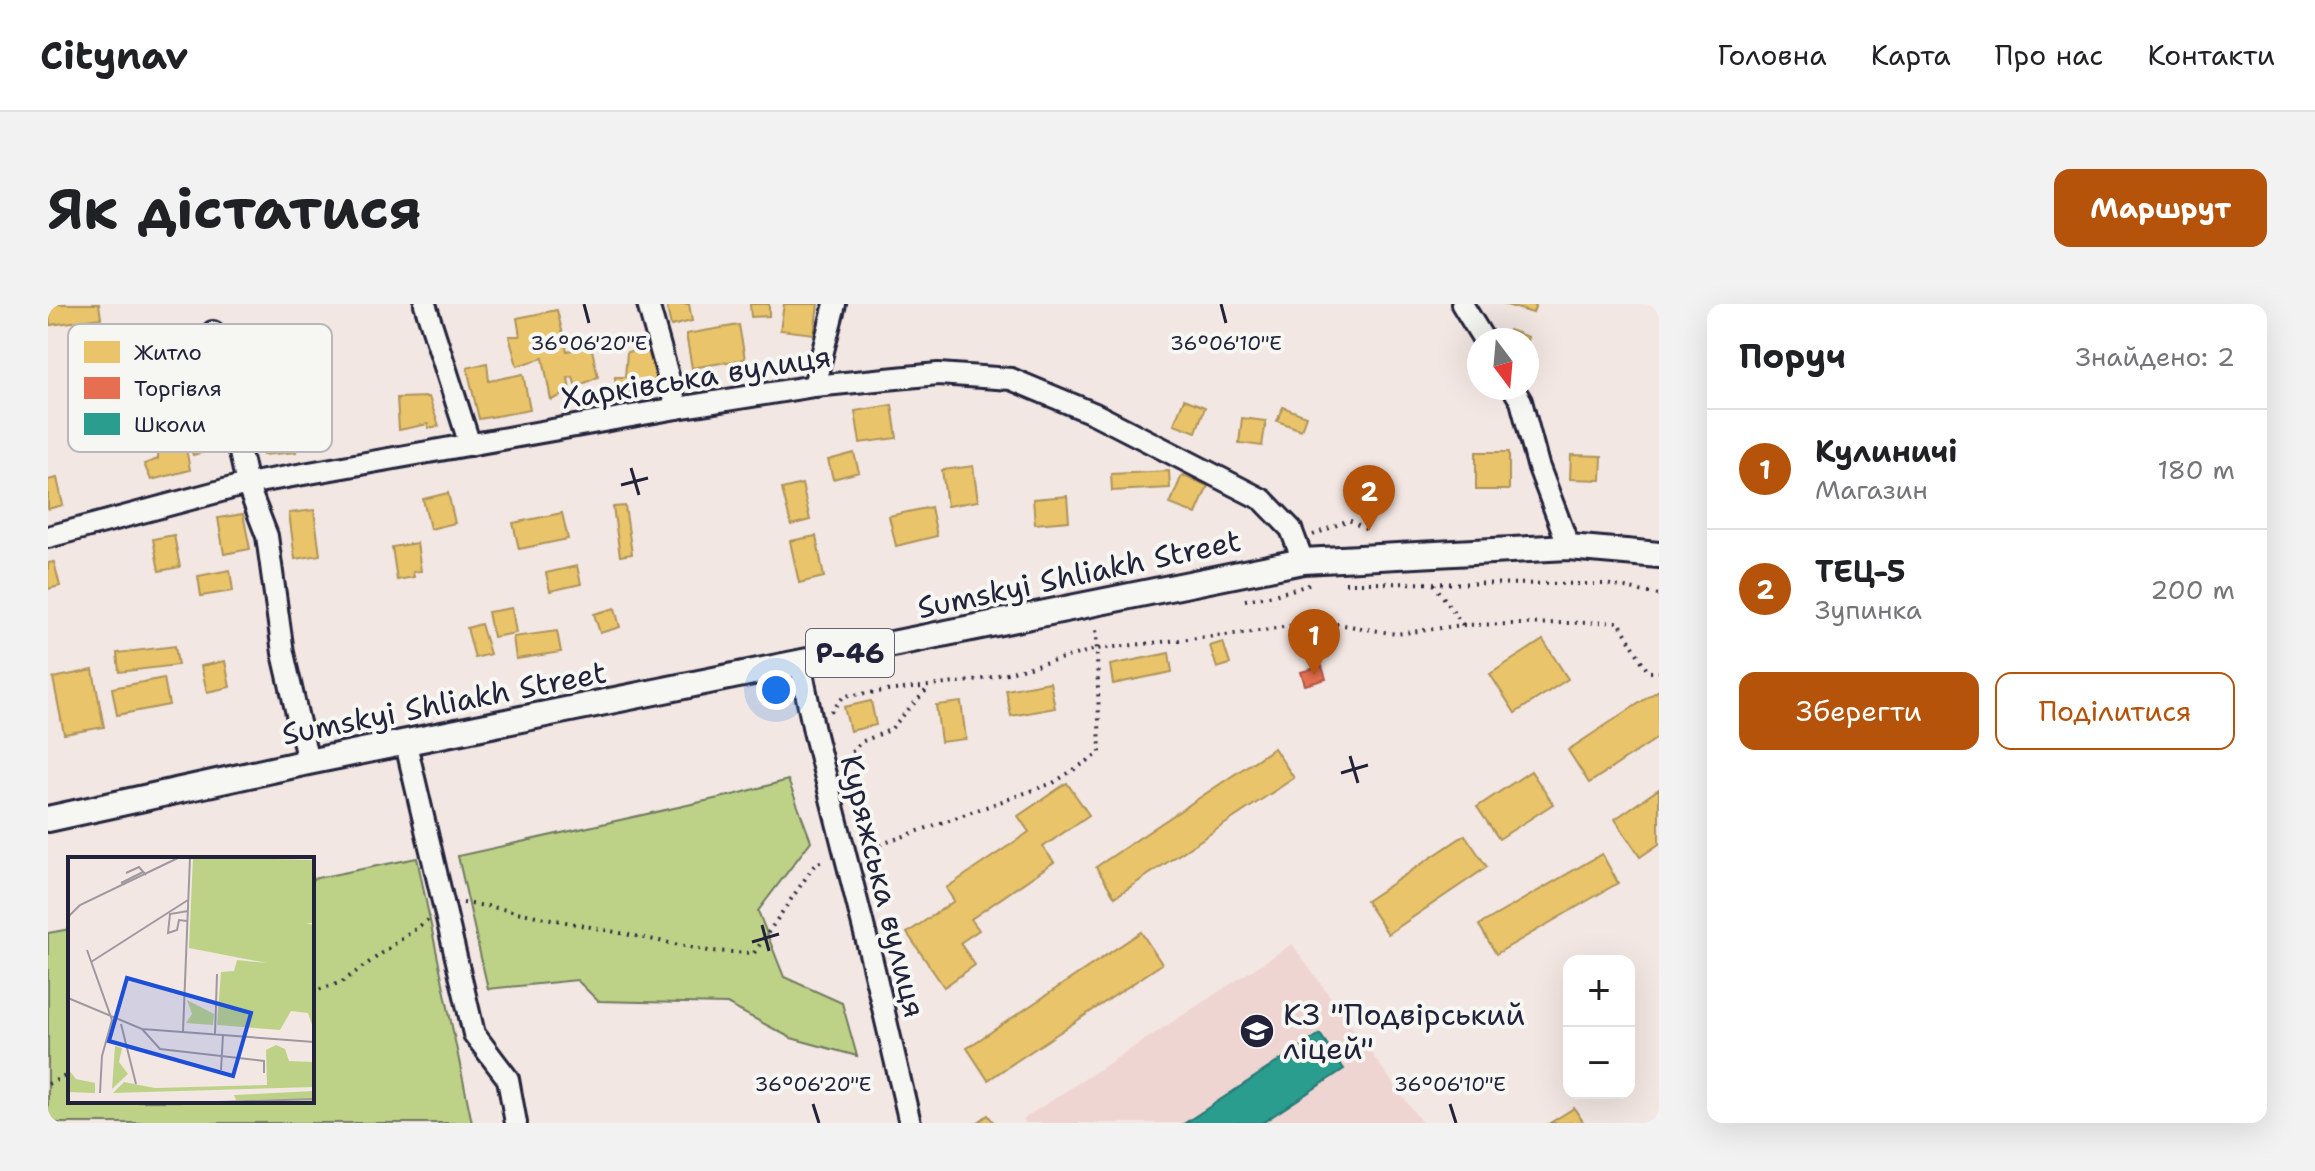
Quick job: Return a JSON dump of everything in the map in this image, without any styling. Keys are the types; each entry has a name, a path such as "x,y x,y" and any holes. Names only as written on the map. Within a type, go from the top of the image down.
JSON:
{"main road":[{"name":"Sumskyi Shliakh Street","path":"48,819 308,762 1303,561 1569,547 1659,555"}],"street":[{"path":"425,304 470,445"},
{"path":"648,304 677,408"},
{"path":"814,386 835,304"},
{"path":"1462,304 1477,328"},
{"name":"Харківська вулиця","path":"48,537 247,484 814,386 938,374 1011,379 1095,414 1263,500 1291,529 1303,561"},
{"path":"1520,400 1538,465 1569,547"},
{"path":"240,452 247,484 267,536 283,653 308,762"},
{"name":"Куряжська вулиця","path":"800,663 910,1123"},
{"path":"406,744 474,1034 508,1079 516,1123"}],"path":[{"path":"1344,583 1606,584 1659,595"},
{"path":"1433,583 1463,625"},
{"path":"314,991 342,982 454,902 709,951 754,953 816,863 845,857 1053,783 1100,753 1096,604"},
{"path":"814,731 844,696 980,680 1097,649 1252,632 1320,621 1396,634 1463,625 1619,622 1648,672 1659,672"},
{"path":"830,793 839,766 861,742 890,730 931,685"},
{"path":"48,1084 68,1075"}],"shaded area":[{"name":"КЗ \"Подвірський ліцей\"","path":"1292,944 1422,1123 1026,1123 1023,1119"}],"green space":[{"path":"788,780 811,841 758,911 784,977 842,1003 857,1056 791,1038 727,1004 598,1001 577,980 488,989 458,856"},
{"path":"417,858 472,1123 48,1123 48,933 68,929 68,1103 314,1103 314,879"}],"building: Житло":[{"path":"48,304 99,304 101,318 50,325"},
{"path":"666,304 689,304 692,321 671,326"},
{"path":"750,304 769,304 769,316 751,317"},
{"path":"784,304 818,304 814,334 780,330"},
{"path":"1503,304 1536,304 1533,313"},
{"path":"557,310 567,351 591,345 598,377 576,387 573,377 568,378 570,392 551,400 543,358 517,366 509,336 520,336 517,318"},
{"path":"739,325 745,359 692,368 686,334"},
{"path":"654,346 656,389 616,396 615,377 625,377 627,352"},
{"path":"487,363 489,381 523,374 530,410 479,419 467,368"},
{"path":"429,397 439,426 428,428 428,424 399,430 397,398"},
{"path":"1184,399 1205,407 1196,432 1174,424"},
{"path":"892,405 897,438 860,443 855,411"},
{"path":"1283,407 1306,416 1301,430 1277,421"},
{"path":"1242,418 1266,421 1262,446 1239,443"},
{"path":"158,452 187,452 190,470 151,480 144,464 158,459"},
{"path":"263,452 296,452 263,455"},
{"path":"1476,452 1509,452 1509,490 1476,490"},
{"path":"854,453 859,472 833,479 828,460"},
{"path":"1571,455 1602,456 1601,480 1570,479"},
{"path":"973,466 978,501 947,506 942,470"},
{"path":"1169,471 1170,488 1112,491 1111,474"},
{"path":"1182,475 1208,486 1196,514 1170,504"},
{"path":"57,478 63,505 48,509 48,480"},
{"path":"802,484 810,520 791,525 782,489"},
{"path":"448,493 455,523 430,529 423,499"},
{"path":"1067,496 1069,521 1035,524 1033,499"},
{"path":"625,506 632,554 620,556 613,507"},
{"path":"931,507 937,536 896,546 889,516"},
{"path":"314,510 320,555 295,559 289,513"},
{"path":"562,513 568,539 519,549 513,523"},
{"path":"243,514 250,549 224,554 218,518"},
{"path":"174,535 180,567 159,571 153,539"},
{"path":"816,536 824,577 799,583 790,541"},
{"path":"417,543 421,571 413,572 414,577 397,580 392,547"},
{"path":"54,562 60,586 48,589 48,563"},
{"path":"577,566 581,584 550,591 546,573"},
{"path":"230,570 233,591 201,596 198,576"},
{"path":"512,608 516,633 493,637 488,612"},
{"path":"615,608 620,627 600,633 594,614"},
{"path":"481,624 490,654 475,658 467,628"},
{"path":"557,631 561,652 516,659 513,637"},
{"path":"1543,640 1568,679 1515,713 1490,674"},
{"path":"1223,642 1230,664 1217,668 1210,646"},
{"path":"175,646 178,665 119,672 117,653"},
{"path":"1169,653 1172,672 1113,684 1110,665"},
{"path":"225,661 230,687 207,692 201,666"},
{"path":"93,670 104,727 64,734 53,678"},
{"path":"164,678 169,705 117,715 112,688"},
{"path":"1050,682 1055,708 1011,716 1006,690"},
{"path":"1659,690 1659,737 1589,783 1568,750"},
{"path":"871,701 876,725 850,731 844,707"},
{"path":"961,702 966,739 941,742 936,705"},
{"path":"1274,748 1294,778 1115,897 1096,867"},
{"path":"1531,771 1553,804 1499,839 1477,807"},
{"path":"1067,783 1089,815 1043,847 1054,862 971,919 979,930 960,943 975,965 944,987 907,933 954,901 946,888 1029,832 1018,816"},
{"path":"1659,789 1659,844 1640,857 1615,819"},
{"path":"1465,835 1487,867 1388,934 1366,901"},
{"path":"1602,854 1618,883 1496,954 1479,925"},
{"path":"1141,932 1162,964 988,1080 967,1048"},
{"path":"1574,1108 1584,1123 1550,1123"},
{"path":"988,1115 994,1123 977,1123"}],"building: Торгівля":[{"path":"1322,666 1326,679 1305,685 1301,672"}],"building: Школи":[{"path":"1320,1034 1344,1069 1262,1123 1185,1123"}],"place":[{"name":"ТЕЦ-5","path":"1369,531"},
{"name":"Кулиничі","path":"1314,675"},
{"name":"КЗ \"Подвірський ліцей\"","path":"1257,1031"}]}
